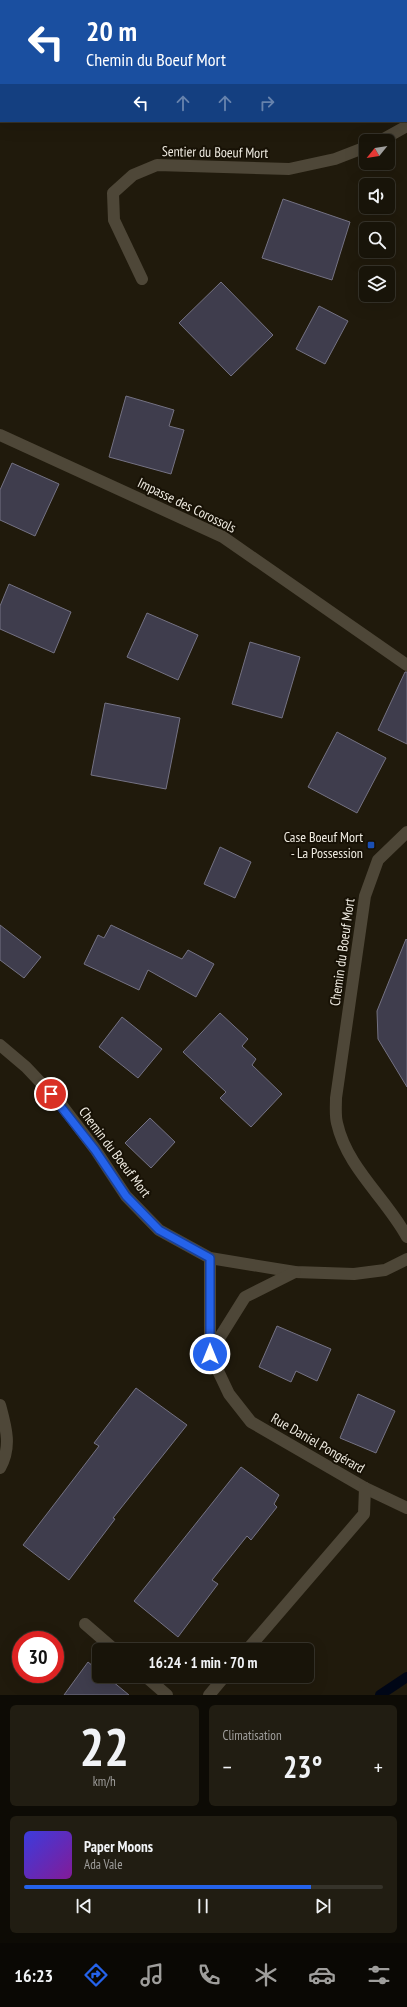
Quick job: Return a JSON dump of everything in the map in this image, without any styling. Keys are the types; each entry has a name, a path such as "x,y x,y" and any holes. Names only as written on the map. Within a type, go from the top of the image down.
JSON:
{"street":[{"path":"393,134 407,126"},
{"name":"Sentier du Boeuf Mort","path":"142,279 114,220 113,193 133,175 157,165 289,169 335,160 359,150"},
{"name":"Impasse des Corossols","path":"0,435 223,537 407,665"},
{"name":"Chemin du Boeuf Mort","path":"407,832 378,860 365,896 336,1098 337,1123 350,1154 366,1181 397,1219 407,1237"},
{"name":"Chemin du Boeuf Mort","path":"0,1045 26,1067 60,1103 95,1150 126,1196 159,1230 210,1258 296,1272 354,1274 384,1270 406,1255"},
{"name":"Rue Daniel Pongérard","path":"210,1258 210,1354 229,1394 251,1422 365,1488 364,1514 253,1643"},
{"path":"210,1354 245,1297 296,1272"},
{"path":"0,1405 7,1430 6,1457 0,1468"},
{"path":"365,1488 407,1508"},
{"path":"85,1624 107,1643"},
{"path":"153,1683 167,1695"},
{"path":"209,1695 219,1683"}],"building":[{"path":"283,199 350,222 332,280 262,258"},
{"path":"221,282 273,335 231,376 179,323"},
{"path":"319,306 348,321 325,364 296,349"},
{"path":"126,396 174,410 169,426 184,430 171,474 109,457"},
{"path":"12,463 59,484 35,536 0,520 0,490"},
{"path":"9,584 71,612 54,653 0,629 0,606"},
{"path":"147,613 198,635 178,680 127,657"},
{"path":"250,642 300,657 282,718 232,704"},
{"path":"405,672 407,672 407,744 378,730"},
{"path":"105,703 180,718 166,789 91,775"},
{"path":"337,732 386,758 357,813 308,787"},
{"path":"220,847 251,862 235,898 204,884"},
{"path":"0,925 41,957 24,978 0,960"},
{"path":"111,925 182,959 188,950 214,964 196,997 148,970 139,990 84,964 98,935 104,938"},
{"path":"406,939 407,1087 378,1039 377,1011"},
{"path":"220,1013 248,1039 242,1046 256,1059 252,1065 282,1094 251,1127 220,1098 226,1092 183,1052"},
{"path":"122,1017 162,1049 138,1078 99,1047"},
{"path":"150,1118 175,1142 151,1168 125,1143"},
{"path":"277,1326 331,1349 317,1381 296,1371 291,1382 259,1367"},
{"path":"136,1388 187,1425 113,1518 115,1519 69,1580 23,1545 99,1446 94,1443"},
{"path":"358,1394 395,1411 376,1453 340,1438"},
{"path":"241,1467 279,1495 274,1504 277,1507 251,1540 247,1536 212,1580 218,1584 178,1637 134,1601"},
{"path":"88,1662 92,1665 92,1683 114,1683 129,1695 64,1695"}],"waterway":[{"path":"380,1695 407,1677"}],"place":[{"name":"Case Boeuf Mort - La Possession","path":"371,845"}],"route":[{"path":"51,1094 60,1103 95,1150 126,1196 159,1230 210,1258 210,1354"}]}
